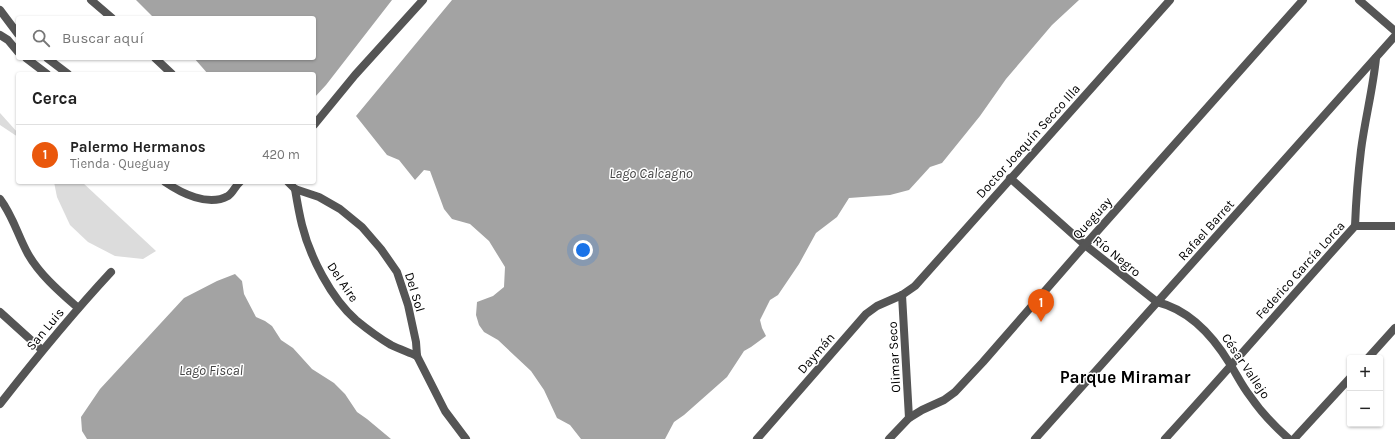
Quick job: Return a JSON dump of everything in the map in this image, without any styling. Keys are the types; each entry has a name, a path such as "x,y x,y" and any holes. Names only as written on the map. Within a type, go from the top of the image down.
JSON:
{"street":[{"path":"91,0 110,16"},
{"path":"316,123 355,75 423,0"},
{"name":"Doctor Joaquín Secco Illa","path":"902,295 915,286 1170,0"},
{"name":"Queguay","path":"889,439 909,418 944,400 955,392 1303,0"},
{"path":"1359,0 1395,31"},
{"path":"0,10 16,31"},
{"path":"0,34 8,40 16,50"},
{"name":"Rafael Barret","path":"1035,439 1395,36"},
{"name":"Federico García Lorca","path":"1165,439 1232,366 1292,295 1355,226 1361,148 1374,81 1376,58"},
{"path":"29,60 44,72"},
{"path":"50,60 65,72"},
{"path":"157,60 170,72"},
{"path":"1362,74 1368,74 1374,81"},
{"name":"Río Negro","path":"1010,178 1085,245 1157,302"},
{"path":"168,184 179,191 194,197 206,199 218,199 227,196 233,192 238,184"},
{"path":"290,184 295,188"},
{"name":"Del Aire","path":"295,188 302,225 308,246 326,282 338,300 355,320 373,333 392,345 417,356"},
{"name":"Del Sol","path":"295,188 320,197 340,209 362,227 381,249 397,272 406,299 416,342 417,356 445,411 466,439"},
{"path":"0,199 14,222 28,254 43,274 78,308"},
{"path":"1355,226 1395,226"},
{"name":"San Luis","path":"0,404 42,350 111,272"},
{"name":"Olimar Seco","path":"902,295 909,418"},
{"name":"Daymán","path":"757,439 866,314 877,306 902,295"},
{"name":"César Vallejo","path":"1157,302 1169,305 1199,324 1212,338 1232,366 1258,407 1289,439"},
{"path":"0,312 42,350"},
{"path":"1371,355 1395,328"},
{"path":"1294,439 1347,381"}],"shaded area":[{"path":"0,113 16,131 16,136 0,125"},
{"path":"54,184 84,184 156,251 143,259 115,256 88,242 70,225 57,197"}],"water":[{"path":"136,0 392,0 316,96 316,72 206,72 196,60 316,60 316,16 152,16"},
{"name":"Lago Calcagno","path":"452,0 1079,0 1052,25 1006,79 980,116 942,163 930,167 909,190 890,195 849,198 837,217 816,233 799,264 778,295 770,300 760,320 766,336 744,351 727,377 674,422 665,439 581,439 570,425 557,418 544,390 531,371 498,340 484,332 479,325 476,315 477,302 493,296 504,287 505,267 489,241 470,224 452,219 444,209 430,171 424,170 415,180 399,160 387,155 356,116"},
{"name":"Lago Fiscal","path":"235,274 242,281 244,294 256,317 272,326 281,340 293,348 312,369 334,383 345,394 357,412 391,439 87,439 82,431 81,417 100,389 184,298 217,281"}],"place":[{"name":"Palermo Hermanos","path":"1041,322"}],"district":[{"name":"Parque Miramar","path":"1125,377"}]}
